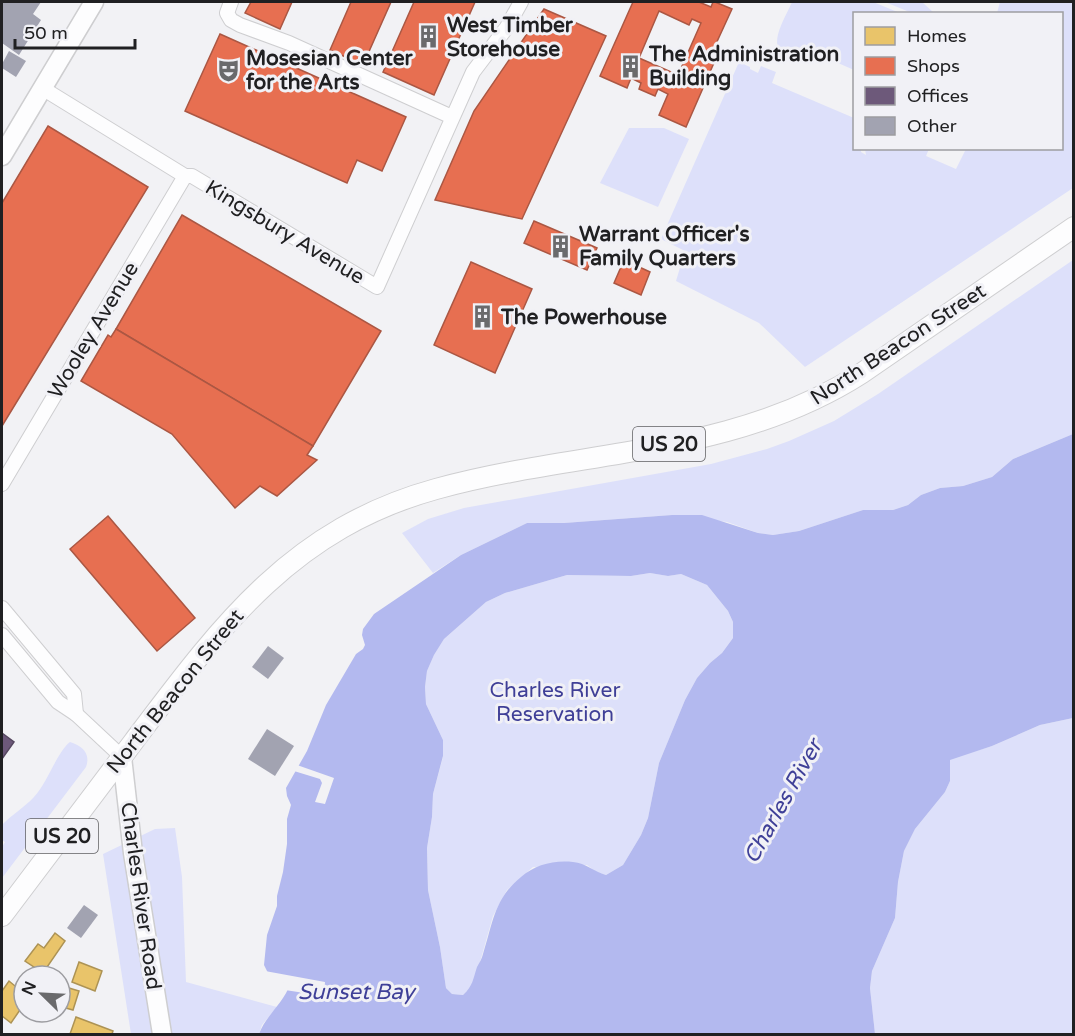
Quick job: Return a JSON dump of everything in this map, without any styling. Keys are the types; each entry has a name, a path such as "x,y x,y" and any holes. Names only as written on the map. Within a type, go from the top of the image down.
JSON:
{"main road":[{"name":"North Beacon Street","path":"2,916 203,650 233,616 281,570 307,550 336,532 387,507 438,489 488,477 706,437 746,427 786,413 851,380 1074,227"}],"street":[{"path":"2,156 94,2"},
{"name":"Kingsbury Avenue","path":"42,88 185,176 192,176 377,287 473,72 507,27 520,2"},
{"path":"229,7 231,20 240,25 289,43 452,117"},
{"name":"Wooley Avenue","path":"2,484 185,176"},
{"path":"2,608 74,694 76,714"},
{"path":"2,635 58,702 76,714 122,757"},
{"name":"Charles River Road","path":"122,757 133,853 162,1035"}],"green space":[{"path":"792,2 873,2 898,12 853,12 853,70 804,48 793,57 784,54 777,42 781,26"},
{"path":"885,2 922,2 933,12 910,12"},
{"path":"1000,2 1073,2 1073,188 805,367 759,323 676,281 685,251 661,239 739,62 758,73 761,66 776,72 772,83 853,118 853,150 861,150 866,155 865,150 929,150 926,156 956,169 966,150 1063,150 1063,12 997,12"},
{"path":"629,128 664,128 689,139 658,207 600,183"},
{"path":"1073,260 1073,434 1013,459 992,477 963,486 940,488 921,495 908,505 893,510 863,510 799,531 773,535 758,533 727,522 672,515 564,523 527,523 461,555 433,573 402,533 428,519 464,508 711,464 789,441 834,421 878,394"},
{"name":"Charles River Reservation","path":"650,573 668,576 681,574 707,585 728,611 733,622 733,638 722,653 697,678 685,700 659,763 648,818 641,835 623,865 606,875 596,872 587,865 533,867 507,890 493,916 471,987 463,995 452,994 446,988 428,890 427,848 433,794 443,757 443,740 426,704 427,671 434,655 444,639 486,602 505,593 567,575 631,576"},
{"path":"1073,718 1073,1034 875,1034 870,988 872,971 895,918 898,882 904,851 915,829 945,792 950,781 950,759 992,746 1040,725"},
{"path":"70,742 86,754 86,767 2,878 2,847 5,842 2,840 2,825 34,797"},
{"path":"175,828 182,877 186,982 277,1007 262,1025 259,1034 131,1034 103,854 155,829"}],"water":[{"path":"1073,434 1073,718 1040,725 992,746 950,760 950,781 945,792 915,829 904,851 898,882 895,918 872,971 870,988 875,1034 259,1034 290,984 268,973 264,965 267,935 277,906 287,844 287,819 291,805 286,788 307,751 326,705 356,654 363,649 365,645 363,629 374,614 461,555 527,523 702,515 758,533 773,535 799,531 863,510 893,510 908,505 921,495 940,488 963,486 992,477 1013,459","holes":["650,573 668,576 681,574 707,585 728,611 733,622 733,638 722,653 697,678 685,700 659,763 648,818 641,835 623,865 606,875 582,864 566,862 538,866 521,877 512,885 500,903 471,985 463,995 452,994 446,988 428,890 427,848 433,794 443,756 443,740 426,704 427,671 434,655 444,639 486,602 505,593 567,575 631,576"]}],"pier":[{"path":"297,765 334,778 325,804 315,802 322,783 320,779 294,771"},
{"path":"265,971 325,982 324,996 285,990 287,984 267,975"}],"building: Homes":[{"path":"55,933 65,941 49,964 30,964 25,961 38,944 44,948"},
{"path":"79,962 102,971 95,991 72,982"},
{"path":"9,981 12,984 11,1023 2,1016 2,991"},
{"path":"72,989 79,991 72,1010"},
{"path":"76,1017 113,1031 112,1034 70,1034"}],"building: Shops":[{"path":"251,2 292,2 280,29 245,13"},
{"path":"351,2 391,2 363,65 330,50"},
{"name":"West Timber Storehouse","path":"414,2 475,2 434,95 383,72"},
{"name":"The Administration Building","path":"633,2 699,2 711,7 715,2 732,9 715,46 720,49 686,127 659,115 668,94 658,89 655,96 639,89 641,83 631,78 627,88 600,76","holes":["659,11 689,25 692,19 701,23 678,75 639,58"]},
{"path":"544,9 606,36 522,219 435,200 474,111"},
{"path":"220,34 406,117 382,171 357,160 347,183 185,111"},
{"path":"48,126 148,187 2,426 2,203"},
{"path":"182,215 381,331 313,446 116,329"},
{"name":"Warrant Officer's Family Quarters","path":"534,221 597,248 587,270 524,243"},
{"path":"624,260 650,272 641,295 614,283"},
{"name":"The Powerhouse","path":"471,262 532,289 495,373 434,345"},
{"path":"116,329 313,446 307,455 317,460 277,496 260,486 235,508 172,434 81,381 108,335 111,337"},
{"path":"108,516 195,618 157,651 70,549"}],"building: Offices":[{"path":"2,733 14,742 2,759"}],"building: Other":[{"path":"2,2 41,2 33,14 41,20 19,55 2,43"},
{"path":"9,51 26,61 16,77 2,68"},
{"path":"268,646 284,658 268,679 252,667"},
{"path":"267,729 294,746 275,776 248,759"},
{"path":"84,905 98,915 81,938 67,928"}],"place":[{"name":"West Timber Storehouse","path":"429,37"},
{"name":"The Administration Building","path":"631,66"},
{"name":"Mosesian Center for the Arts","path":"228,70"},
{"name":"Warrant Officer's Family Quarters","path":"561,246"},
{"name":"The Powerhouse","path":"483,317"}],"water label":[{"name":"Charles River","path":"782,801"},
{"name":"Sunset Bay","path":"356,991"}]}
